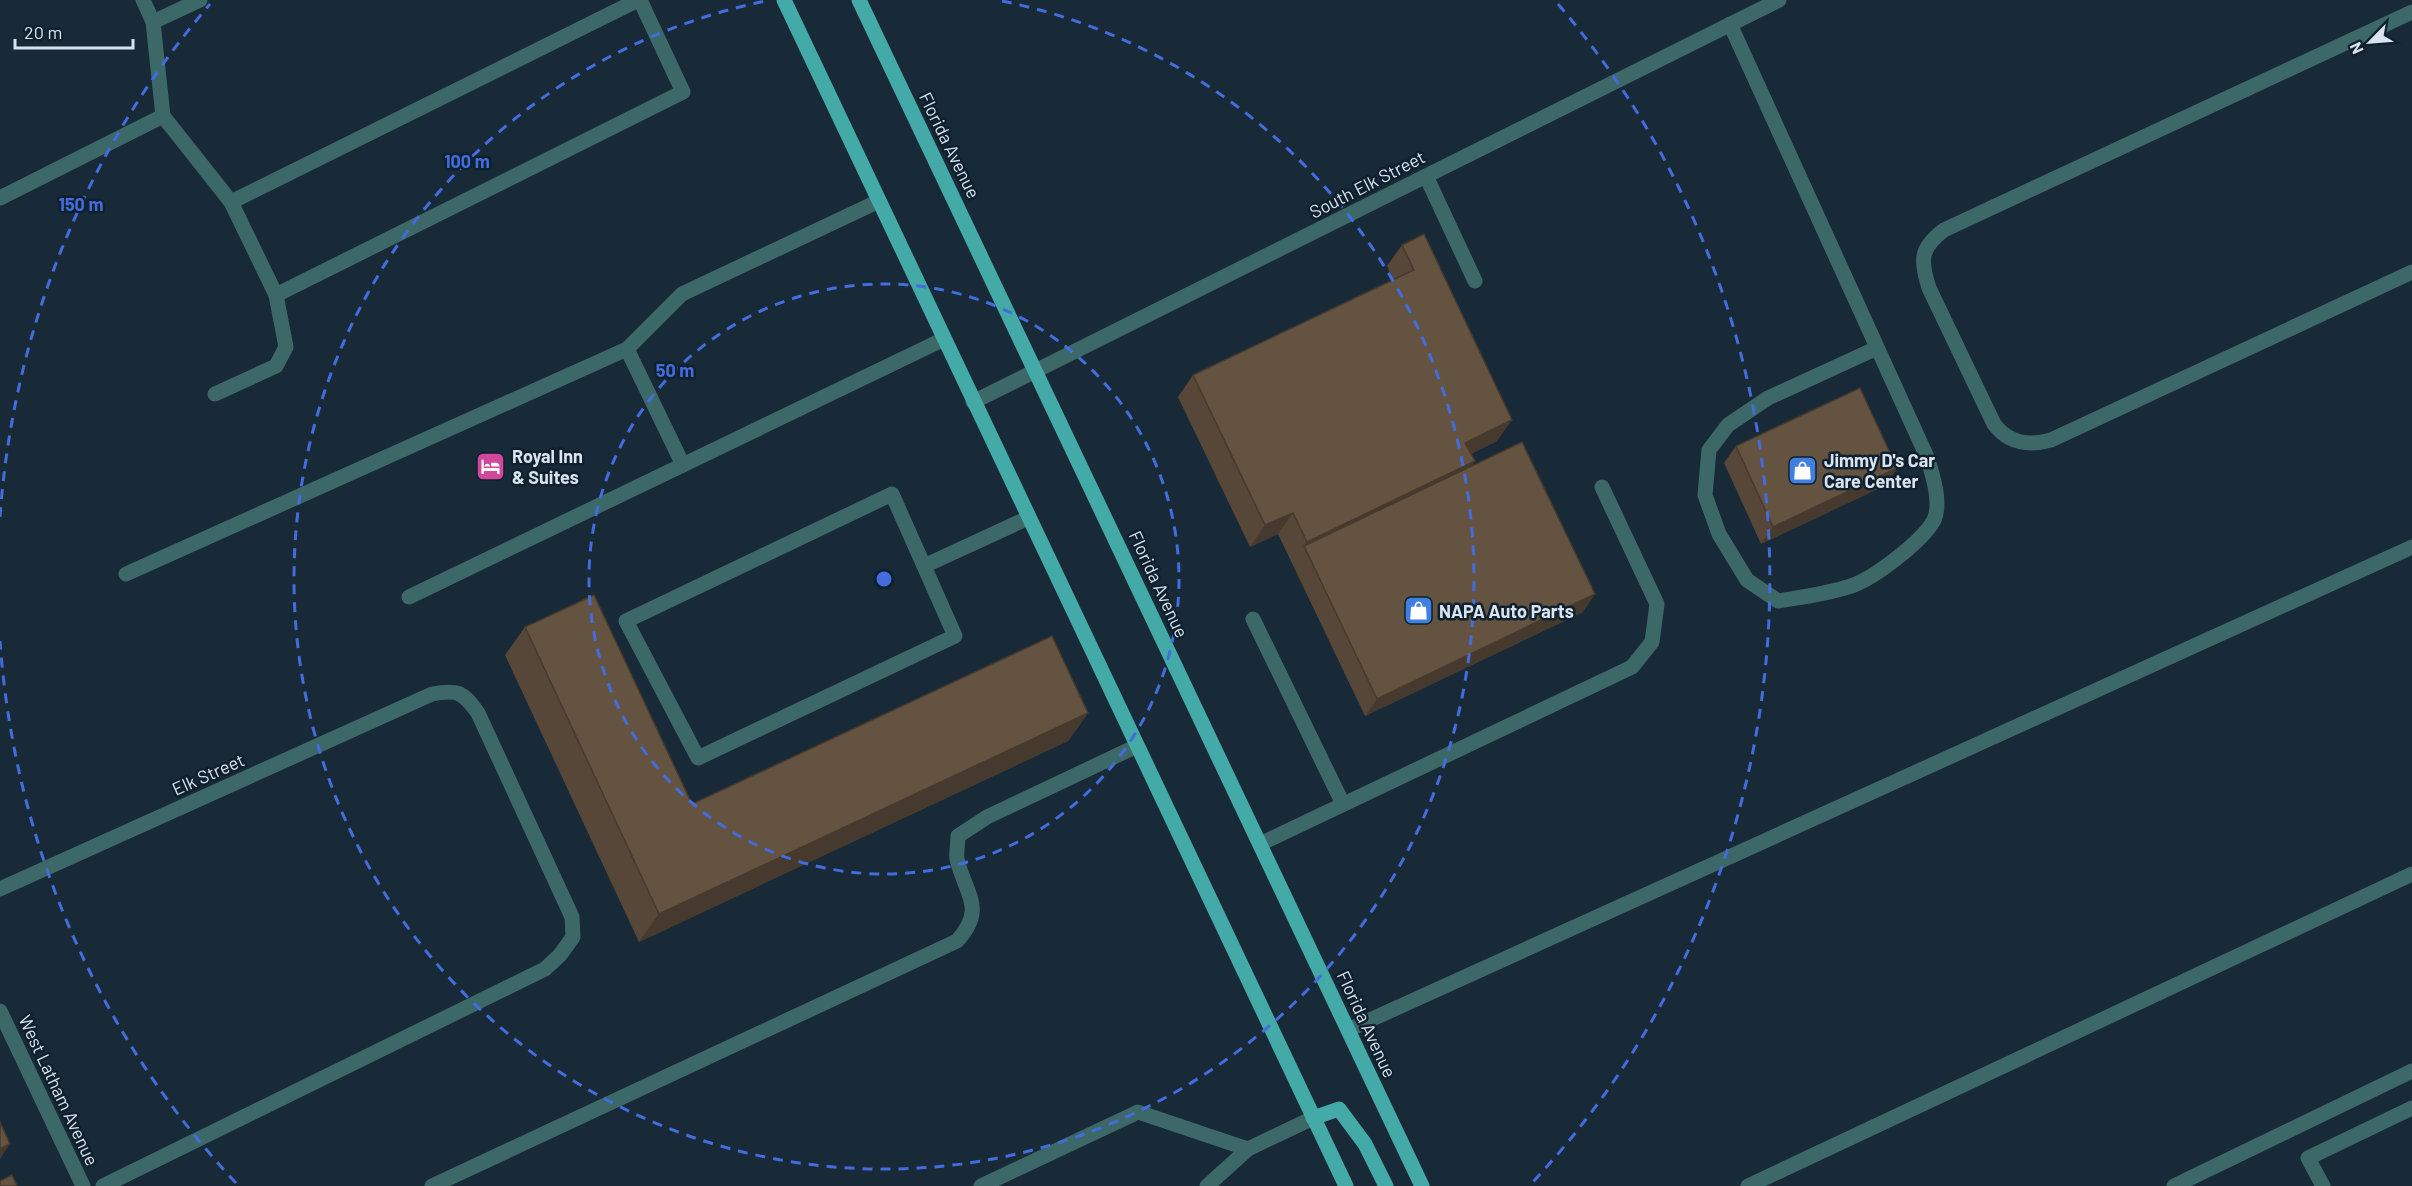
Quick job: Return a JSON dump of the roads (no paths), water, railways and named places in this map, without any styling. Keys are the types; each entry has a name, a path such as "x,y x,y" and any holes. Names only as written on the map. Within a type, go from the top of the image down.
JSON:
{"main road":[{"path":"784,0 1346,1186"},
{"name":"Florida Avenue","path":"859,0 1422,1186"},
{"path":"1313,1118 1339,1109 1365,1144 1386,1186"}],"street":[{"path":"143,0 153,22 163,116 231,201 276,295 286,347 276,366 215,394"},
{"path":"153,22 200,0"},
{"path":"231,201 639,0 683,92 276,295"},
{"name":"South Elk Street","path":"973,402 1779,0"},
{"path":"2412,12 1944,230 1928,244 1923,264 1929,288 1994,424 2008,438 2030,444 2051,440 2412,272"},
{"path":"1730,24 1927,457 1936,486 1935,519 1915,543 1886,566 1853,585 1778,601 1748,580 1719,534 1705,495 1710,450 1728,425 1768,398 1877,348"},
{"path":"0,198 163,116"},
{"path":"1426,176 1475,281"},
{"path":"126,574 627,349 682,294 879,201"},
{"path":"409,597 944,339"},
{"path":"627,349 683,465"},
{"path":"1260,844 1632,667 1652,642 1656,604 1602,488"},
{"path":"892,494 924,566 955,636 698,758 626,621 892,494"},
{"path":"924,566 1028,518"},
{"path":"1348,1030 2412,547"},
{"path":"1253,619 1343,804"},
{"name":"Elk Street","path":"0,889 432,694 450,690 466,696 478,713 572,917 573,937 545,969 103,1186"},
{"path":"432,1186 957,941 968,928 973,903 957,858 958,836 987,817 1137,746"},
{"path":"1748,1186 2412,874"},
{"name":"West Latham Avenue","path":"0,1011 83,1186"},
{"path":"2174,1186 2412,1071"},
{"path":"2323,1186 2308,1158 2412,1108"},
{"path":"981,1186 1138,1112 1248,1149"},
{"path":"1207,1186 1248,1149 1313,1118"}],"place":[{"name":"Royal Inn & Suites","path":"491,466"},
{"name":"Jimmy D's Car Care Center","path":"1803,470"},
{"name":"NAPA Auto Parts","path":"1418,611"}]}
